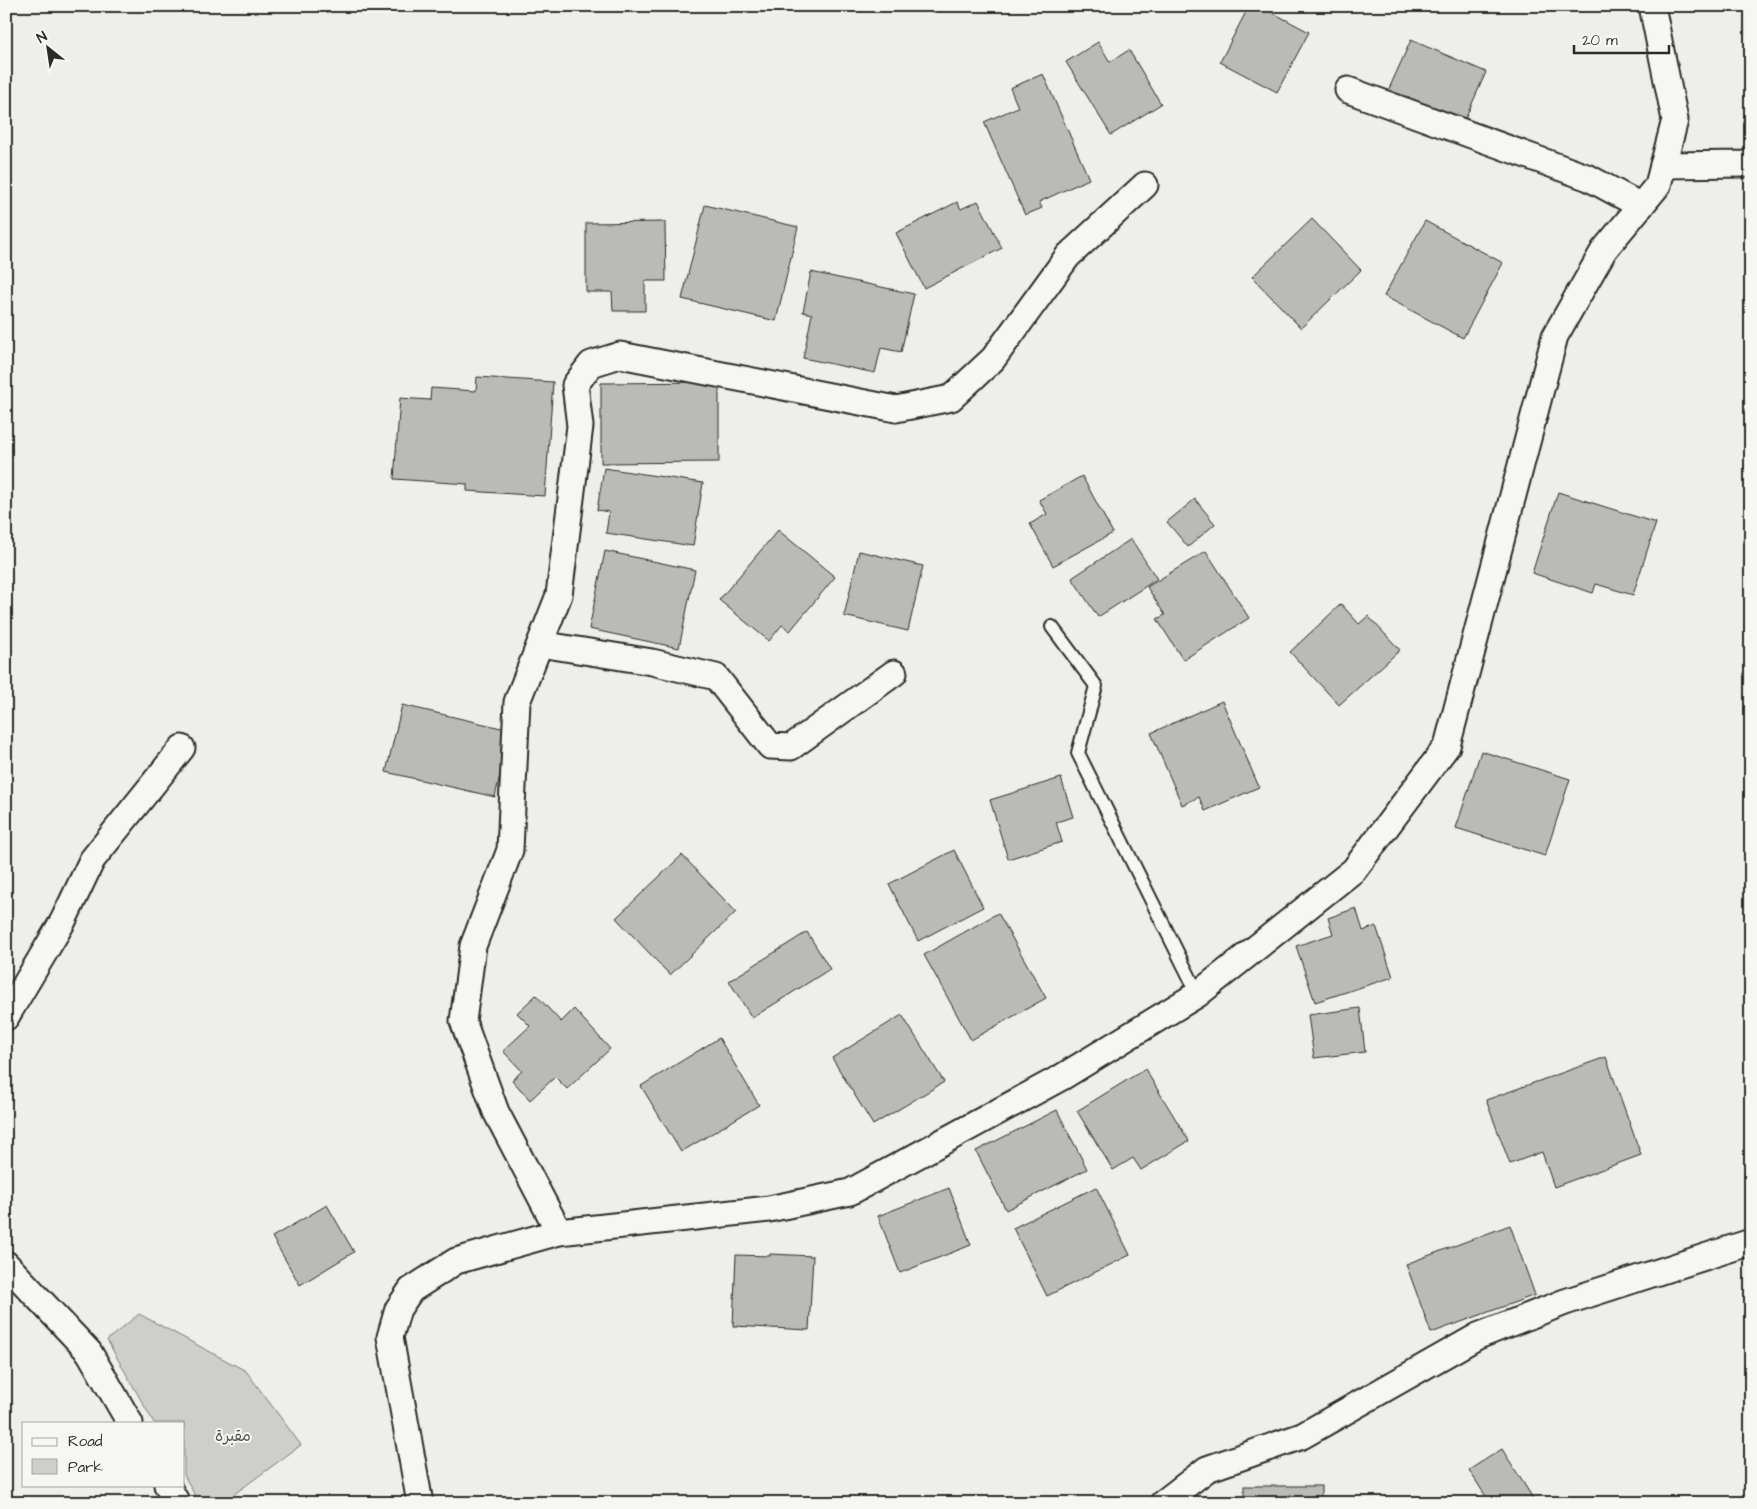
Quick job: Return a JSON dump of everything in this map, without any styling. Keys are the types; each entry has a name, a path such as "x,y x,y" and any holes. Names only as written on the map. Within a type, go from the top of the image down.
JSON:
{"street":[{"path":"420,1503 390,1337 398,1309 411,1290 456,1261 559,1232 770,1209 850,1192 1062,1077 1198,994 1354,870 1447,746 1555,336 1604,250 1658,185 1675,120 1652,6"},
{"path":"1348,90 1589,178 1641,206"},
{"path":"1663,165 1747,164 1751,161"},
{"path":"559,1232 496,1112 463,1021 473,946 510,850 518,702 559,595 580,426 575,385 591,364 620,355 896,409 950,398 993,359 1068,256 1145,185"},
{"path":"540,644 652,662 716,677 770,746 791,747 894,673"},
{"path":"6,1017 63,921 92,860 182,748"},
{"path":"1163,1503 1207,1469 1302,1436 1478,1336 1564,1302 1751,1242"},
{"path":"6,1264 89,1352 129,1422"},
{"path":"168,1486 177,1503"}],"lane":[{"path":"1052,628 1096,686 1078,753 1198,994"}],"green space":[{"name":"مقبرة","path":"139,1314 246,1371 301,1445 222,1503 199,1503 185,1477 185,1422 153,1422 107,1340"}],"building":[{"path":"1249,6 1260,6 1309,32 1277,92 1220,62"},
{"path":"1411,40 1486,72 1463,124 1388,91"},
{"path":"1098,42 1110,62 1129,50 1161,104 1111,135 1066,62"},
{"path":"1043,74 1089,179 1039,202 1042,208 1025,215 984,122 1018,107 1010,88"},
{"path":"978,201 1002,248 924,288 896,233 957,202 961,209"},
{"path":"705,205 798,227 776,321 682,299"},
{"path":"1312,219 1361,270 1301,328 1252,277"},
{"path":"1425,221 1503,263 1463,338 1384,296"},
{"path":"665,222 666,281 645,281 645,311 613,311 612,292 586,292 586,223"},
{"path":"811,272 914,294 901,352 881,348 875,373 803,358 812,314 803,312"},
{"path":"477,377 553,382 545,496 467,491 467,484 394,479 400,398 430,400 431,388 476,391"},
{"path":"719,382 719,462 601,463 601,383"},
{"path":"604,468 703,483 693,546 606,533 609,512 597,510"},
{"path":"1082,476 1113,533 1053,566 1030,524 1047,514 1039,500"},
{"path":"1558,492 1656,523 1633,595 1596,584 1593,593 1532,573"},
{"path":"1195,499 1215,524 1188,547 1167,522"},
{"path":"778,530 835,577 790,631 782,625 769,641 719,600"},
{"path":"1131,539 1157,579 1098,617 1072,578"},
{"path":"605,551 695,570 679,648 589,629"},
{"path":"859,551 923,566 908,631 844,616"},
{"path":"1206,551 1249,618 1183,660 1157,619 1165,615 1147,587"},
{"path":"1341,604 1359,624 1368,616 1400,650 1339,705 1290,652"},
{"path":"1222,701 1259,787 1205,811 1199,797 1182,805 1151,733"},
{"path":"402,705 510,730 495,797 386,772"},
{"path":"1481,751 1570,779 1545,856 1456,828"},
{"path":"1061,778 1073,817 1056,822 1062,842 1008,859 990,800"},
{"path":"954,850 983,907 918,941 889,884"},
{"path":"682,855 736,912 670,975 616,918"},
{"path":"1356,908 1363,931 1376,926 1393,977 1315,1002 1296,946 1333,934 1328,918"},
{"path":"998,913 1046,998 971,1040 924,955"},
{"path":"807,932 830,969 752,1018 729,981"},
{"path":"536,995 561,1022 574,1009 610,1049 567,1089 555,1077 530,1100 512,1080 522,1071 503,1051 530,1026 517,1013"},
{"path":"1360,1008 1365,1052 1314,1058 1308,1015"},
{"path":"902,1015 944,1082 873,1125 832,1058"},
{"path":"719,1038 759,1105 681,1152 641,1086"},
{"path":"1606,1057 1641,1155 1554,1187 1542,1152 1510,1164 1486,1100"},
{"path":"1145,1069 1189,1141 1141,1170 1133,1158 1113,1170 1077,1111"},
{"path":"1057,1110 1087,1169 1006,1210 976,1151"},
{"path":"1096,1187 1130,1255 1047,1296 1013,1228"},
{"path":"949,1188 971,1245 900,1273 878,1216"},
{"path":"327,1205 354,1252 300,1285 272,1237"},
{"path":"1510,1225 1535,1295 1431,1333 1406,1264"},
{"path":"770,1254 813,1256 809,1330 733,1326 736,1255 770,1256"},
{"path":"1502,1449 1536,1503 1490,1503 1469,1470"},
{"path":"1244,1486 1321,1486 1321,1503 1244,1503"}]}
